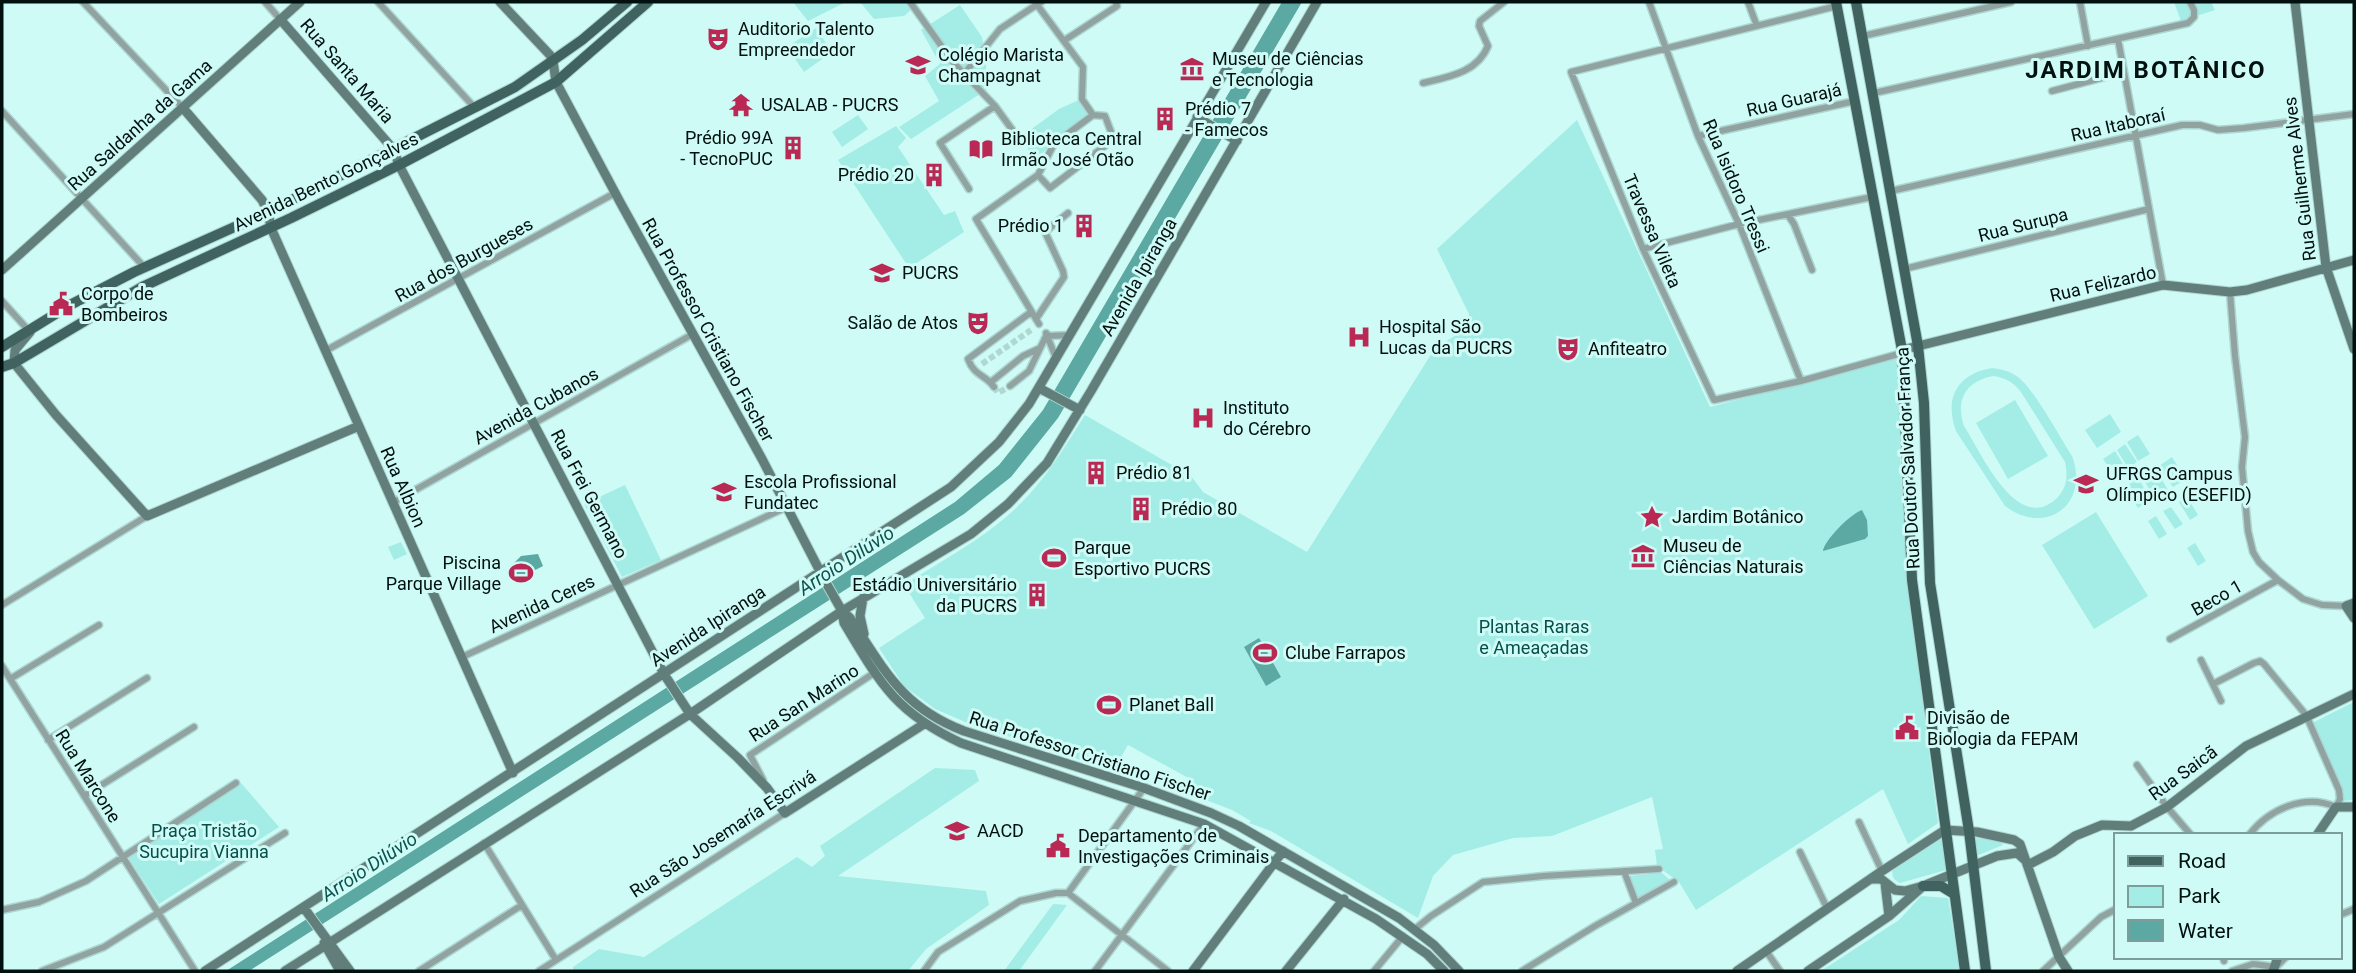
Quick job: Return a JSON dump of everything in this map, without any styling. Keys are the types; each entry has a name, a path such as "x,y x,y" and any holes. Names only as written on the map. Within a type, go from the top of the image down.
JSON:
{"main road":[{"name":"Rua Saldanha da Gama","path":"2,270 300,2"},
{"path":"500,2 553,61"},
{"name":"Avenida Bento Gonçalves","path":"2,347 70,305 268,212 515,87 553,61 627,2"},
{"name":"Avenida Bento Gonçalves","path":"2,367 142,287 399,165 556,82 648,2"},
{"name":"Avenida Ipiranga","path":"205,971 305,910 513,773 822,577 951,487 999,442 1042,390 1056,358 1201,120 1266,2"},
{"name":"Avenida Ipiranga","path":"285,971 325,940 690,714 840,608 863,598 971,534 1009,505 1047,463 1075,407 1317,2"},
{"name":"Rua Doutor Salvador França","path":"1856,2 1918,346 1924,403 1930,583 1969,831 1986,971"},
{"name":"Rua Guilherme Alves","path":"2295,2 2326,267 2354,349"},
{"name":"Rua Doutor Salvador França","path":"1837,4 1902,351 1912,580 1965,971"},
{"name":"Rua Santa Maria","path":"280,19 394,150 399,165"},
{"name":"Rua Professor Cristiano Fischer","path":"553,61 556,82 787,507 845,622 874,673 900,704 961,743 1205,824 1344,899 1403,936 1444,971"},
{"path":"183,108 262,200 268,212"},
{"path":"1201,120 1233,139"},
{"name":"Rua Frei Germano","path":"399,165 666,677 690,714 768,788 785,813"},
{"name":"Rua Albion","path":"268,212 271,228 513,773"},
{"name":"Rua Felizardo","path":"1902,351 2163,285 2230,292 2354,260"},
{"path":"30,331 15,350 13,363 147,516 359,426"},
{"path":"1042,390 1075,407"},
{"path":"863,598 860,616 867,644"},
{"path":"2350,604 2354,618"},
{"name":"Rua Professor Cristiano Fischer","path":"840,608 850,618 895,685 919,708 928,721 1144,789 1211,813 1399,918 1415,929 1460,971"},
{"name":"Rua Saicã","path":"2028,865 2075,836 2102,825 2131,826 2167,807 2246,747 2306,715 2354,694"},
{"name":"Rua São Josemaría Escrivá","path":"785,813 928,721"},
{"path":"1090,786 1094,774"},
{"path":"2318,833 2336,807 2354,807"},
{"path":"1737,971 1828,908 1872,879 1878,878 1945,830 1969,831 2014,840 2020,844 2059,957 2067,971"},
{"path":"1997,856 2004,846 2004,842 1998,837"},
{"path":"1193,971 1283,851"},
{"path":"1884,873 1889,887 1900,892 1923,886 1997,856 2017,853 2022,855 2028,865"},
{"path":"1884,873 1889,916"},
{"path":"1808,971 1889,916 1923,886 1941,886 1954,894"},
{"path":"1286,971 1344,899"},
{"path":"305,910 350,971"},
{"path":"325,940 341,971"}],"street":[{"path":"83,2 183,108"},
{"name":"Rua Santa Maria","path":"265,2 280,19"},
{"path":"378,2 475,108"},
{"path":"910,2 952,61 995,106 1016,135"},
{"path":"1065,40 1117,6 1116,2"},
{"path":"1423,83 1463,73 1485,53 1487,41 1479,26 1480,21 1504,2"},
{"name":"Rua Isidoro Tressi","path":"1649,2 1698,136 1739,224 1801,381"},
{"path":"1748,2 1757,26"},
{"path":"1863,36 2011,2"},
{"path":"2080,2 2088,46"},
{"path":"1874,93 2188,23 2194,17 2190,2"},
{"path":"964,74 1000,29 1038,3 1083,67 1083,99 1093,115"},
{"path":"1666,50 1837,4"},
{"path":"2118,39 2163,285"},
{"name":"Travessa Vileta","path":"1666,50 1571,72 1643,249 1714,400"},
{"path":"2052,91 2124,72"},
{"name":"Rua Guarajá","path":"1698,136 1855,101"},
{"path":"969,189 940,143 995,106"},
{"path":"2,111 145,268"},
{"name":"Rua Itaboraí","path":"1891,191 2182,125 2200,125 2218,130 2354,114"},
{"path":"1038,175 1051,188 1112,140 1105,116 1093,115 1054,144 1038,175 976,219 1038,322"},
{"name":"Rua dos Burgueses","path":"325,351 615,193"},
{"path":"1643,249 1739,224 1872,197"},
{"name":"Rua Surupa","path":"1905,269 2149,209"},
{"path":"1031,330 1064,277 1045,232 1068,212"},
{"path":"1788,215 1812,270"},
{"path":"2230,292 2245,437 2242,467 2248,531 2253,552 2259,562 2278,580 2303,599 2322,606 2350,604"},
{"path":"2,302 30,331"},
{"path":"1031,312 970,356 969,363 992,385 1023,356 1040,348"},
{"name":"Avenida Cubanos","path":"392,503 693,334"},
{"path":"1047,334 1070,335"},
{"path":"1007,370 1012,384 1029,371 1047,334"},
{"path":"1047,334 1056,358"},
{"name":"Rua Felizardo","path":"1714,400 1801,381 1902,351"},
{"path":"974,369 982,364"},
{"name":"Avenida Ceres","path":"462,657 787,507"},
{"path":"2,605 147,516"},
{"name":"Beco 1","path":"2170,639 2278,580"},
{"path":"10,679 99,625"},
{"path":"2201,660 2221,701"},
{"path":"2213,684 2253,663 2260,662 2267,667 2306,715 2336,779 2340,799 2336,807 2311,800 2297,803 2267,818 2251,833"},
{"name":"Rua Marcone","path":"2,666 195,971"},
{"name":"Rua San Marino","path":"768,788 750,755 874,673"},
{"path":"48,740 147,678"},
{"path":"84,796 194,727"},
{"path":"2137,765 2189,833"},
{"path":"2,910 40,902 86,881 236,783"},
{"path":"1068,893 1144,789"},
{"name":"Rua São Josemaría Escrivá","path":"539,971 785,813"},
{"path":"1859,822 1884,873"},
{"path":"1096,971 1205,824"},
{"path":"42,971 104,947 285,833"},
{"path":"484,843 556,960"},
{"path":"1800,852 1828,908"},
{"path":"1415,929 1483,882 1659,869"},
{"path":"1624,871 1636,903"},
{"path":"1522,971 1674,882"},
{"path":"924,971 938,952 1020,901 1056,893 1068,893 1168,971"},
{"path":"419,971 522,905"},
{"path":"2043,971 2101,917 2114,910"},
{"path":"1374,971 1403,936"},
{"path":"1766,951 1780,971"},
{"path":"2232,971 2253,964 2277,970"}],"green space":[{"path":"793,2 846,2 808,21"},
{"path":"860,2 920,2 904,16 874,19"},
{"path":"2174,2 2211,2 2215,10 2181,21"},
{"path":"960,5 982,37 989,88 911,139 899,127 939,101 925,76 940,64 921,30"},
{"path":"816,28 832,52 804,72 787,47"},
{"path":"1079,100 1089,115 1052,143 1034,162 1022,136 1059,109"},
{"path":"858,115 868,129 842,147 832,132"},
{"name":"Jardim Botânico","path":"1577,120 1710,407 1899,358 1900,457 1908,586 1938,823 1908,844 1883,789 1696,910 1679,882 1657,866 1655,850 1663,849 1652,797 1552,836 1513,838 1453,855 1433,876 1418,918 1271,831 1249,823 1251,821 1232,810 1193,795 1194,781 1128,745 1113,771 977,727 935,709 904,686 879,648 925,618 904,585 976,540 1015,509 1044,476 1085,415 1191,476 1203,492 1307,552 1435,348 1466,325 1469,314 1437,249"},
{"path":"896,126 906,138 898,147 944,215 955,211 964,232 909,268 838,160"},
{"path":"1995,368 2018,377 2039,402 2072,456 2076,473 2075,488 2070,501 2061,511 2035,518 2020,515 2005,506 1956,431 1952,408 1956,389 1980,371","holes":["1998,377 2009,381 2021,392 2065,462 2063,490 2057,498 2042,507 2028,506 2014,499 1990,470 1964,426 1961,408 1965,393 1976,382"]},
{"path":"2015,400 2048,456 2008,479 1976,423"},
{"path":"2110,414 2121,432 2097,448 2085,430"},
{"path":"2138,435 2150,454 2138,461 2127,442"},
{"path":"2125,444 2137,462 2128,468 2117,450"},
{"path":"2115,451 2126,469 2115,476 2103,459"},
{"path":"2172,457 2186,479 2173,487 2159,466"},
{"path":"2155,468 2168,490 2155,498 2141,476"},
{"path":"2138,478 2151,500 2138,508 2125,487"},
{"path":"625,485 661,560 622,577 584,504"},
{"path":"2187,497 2198,515 2190,520 2179,502"},
{"path":"2171,507 2183,524 2175,529 2163,511"},
{"path":"2096,512 2148,596 2094,629 2042,545"},
{"path":"2156,516 2167,534 2159,539 2148,521"},
{"path":"401,542 407,554 394,560 388,547"},
{"path":"2195,543 2206,561 2198,566 2187,548"},
{"path":"2354,702 2354,800 2341,801 2310,724"},
{"path":"935,768 975,770 979,781 838,876 986,891 989,905 926,949 908,971 573,971 573,967 599,949 644,957 797,857 812,867 825,856 820,846"},
{"name":"Praça Tristão Sucupira Vianna","path":"241,783 279,827 159,904 128,857"},
{"path":"1941,837 1946,870 1900,883 1895,880 1893,869"},
{"path":"1974,838 2000,840 2003,845 1976,856"},
{"path":"1662,873 1670,880 1638,898 1629,876"},
{"path":"1921,896 1948,898 1960,971 1821,971 1899,920"},
{"path":"1053,904 1067,905 1019,971 1004,971"}],"water":[{"name":"Arroio Dilúvio","path":"1282,2 1302,2 1058,418 1011,477 964,514 249,971 226,971 955,502 999,465 1043,410"},
{"path":"1862,510 1867,520 1868,536 1823,551 1838,528"},
{"name":"Piscina Parque Village","path":"538,554 543,566 516,580 510,567 521,556"},
{"path":"1259,638 1281,677 1266,686 1244,647"}],"tunnel":[{"path":"982,364 1031,330"},
{"path":"994,387 998,393 1010,386"}],"place":[{"name":"Auditorio Talento Empreendedor","path":"718,39"},
{"name":"Colégio Marista Champagnat","path":"918,65"},
{"name":"Museu de Ciências e Tecnologia","path":"1192,69"},
{"name":"USALAB - PUCRS","path":"741,105"},
{"name":"Prédio 7 - Famecos","path":"1165,119"},
{"name":"Prédio 99A - TecnoPUC","path":"793,148"},
{"name":"Biblioteca Central Irmão José Otão","path":"981,149"},
{"name":"Prédio 20","path":"934,175"},
{"name":"Prédio 1","path":"1084,226"},
{"name":"PUCRS","path":"882,273"},
{"name":"Corpo de Bombeiros","path":"61,304"},
{"name":"Salão de Atos","path":"978,323"},
{"name":"Hospital São Lucas da PUCRS","path":"1359,337"},
{"name":"Anfiteatro","path":"1568,349"},
{"name":"Instituto do Cérebro","path":"1203,418"},
{"name":"Prédio 81","path":"1096,473"},
{"name":"UFRGS Campus Olímpico (ESEFID)","path":"2086,484"},
{"name":"Escola Profissional Fundatec","path":"724,492"},
{"name":"Prédio 80","path":"1141,509"},
{"name":"Jardim Botânico","path":"1652,517"},
{"name":"Museu de Ciências Naturais","path":"1643,556"},
{"name":"Parque Esportivo PUCRS","path":"1054,558"},
{"name":"Piscina Parque Village","path":"521,573"},
{"name":"Estádio Universitário da PUCRS","path":"1037,595"},
{"name":"Clube Farrapos","path":"1265,653"},
{"name":"Planet Ball","path":"1109,705"},
{"name":"Divisão de Biologia da FEPAM","path":"1907,728"},
{"name":"AACD","path":"957,831"},
{"name":"Departamento de Investigações Criminais","path":"1058,846"}],"district":[{"name":"JARDIM BOTÂNICO","path":"2146,70"}],"park label":[{"name":"Plantas Raras e Ameaçadas","path":"1534,637"}]}
